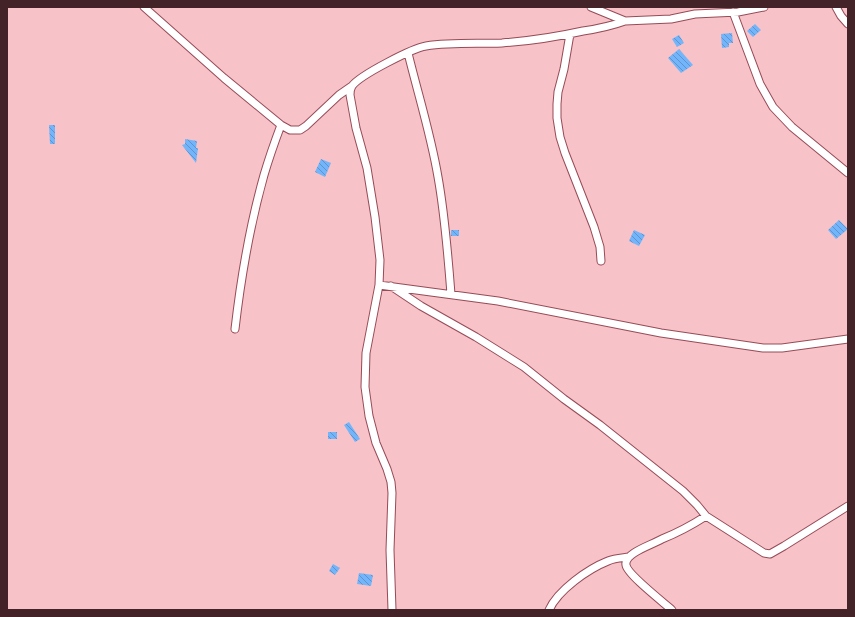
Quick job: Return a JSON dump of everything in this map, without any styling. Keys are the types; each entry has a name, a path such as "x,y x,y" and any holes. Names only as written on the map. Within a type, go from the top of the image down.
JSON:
{"street":[{"path":"144,7 224,78 281,125 290,130 300,130 306,126 339,95 359,79 379,67 426,46 554,38 613,25 624,21 671,19 695,14 733,12 764,7"},
{"path":"591,7 624,21"},
{"path":"836,7 848,24"},
{"path":"733,12 760,84 773,107 792,127 848,173"},
{"path":"570,34 556,104 557,118 560,137 565,153 596,234 600,247 601,261"},
{"path":"408,53 438,176 443,206 451,294"},
{"path":"352,86 350,95 356,128 367,168 380,260 379,285 366,353 366,386 369,416 376,443 387,469 392,488 390,550 392,610"},
{"path":"235,329 239,293 252,223 264,174 281,125"},
{"path":"379,285 498,301 661,333 763,348 782,348 848,339"},
{"path":"391,286 421,306 491,345 524,367 683,491 706,516 764,553 770,554 848,506"},
{"path":"672,610 640,582 628,569 626,562 629,557 640,549 676,533 706,516"},
{"path":"549,610 555,599 567,587 587,572 608,561 629,557"}],"building":[{"path":"755,24 761,30 753,37 747,31"},
{"path":"732,33 733,43 729,43 729,47 722,48 721,34"},
{"path":"679,35 684,43 677,47 672,39"},
{"path":"679,49 693,65 681,73 668,58"},
{"path":"49,125 55,125 55,144 50,144"},
{"path":"185,139 197,141 196,148 198,148 196,163 182,145 185,144"},
{"path":"321,159 331,163 325,177 315,172"},
{"path":"839,220 848,229 836,239 828,230"},
{"path":"451,230 459,230 459,236 451,236"},
{"path":"634,230 645,235 639,246 629,241"},
{"path":"349,422 360,439 355,442 344,425"},
{"path":"328,432 337,432 337,439 328,439"},
{"path":"333,564 340,568 335,575 329,571"},
{"path":"359,573 373,575 371,586 357,584"}]}
